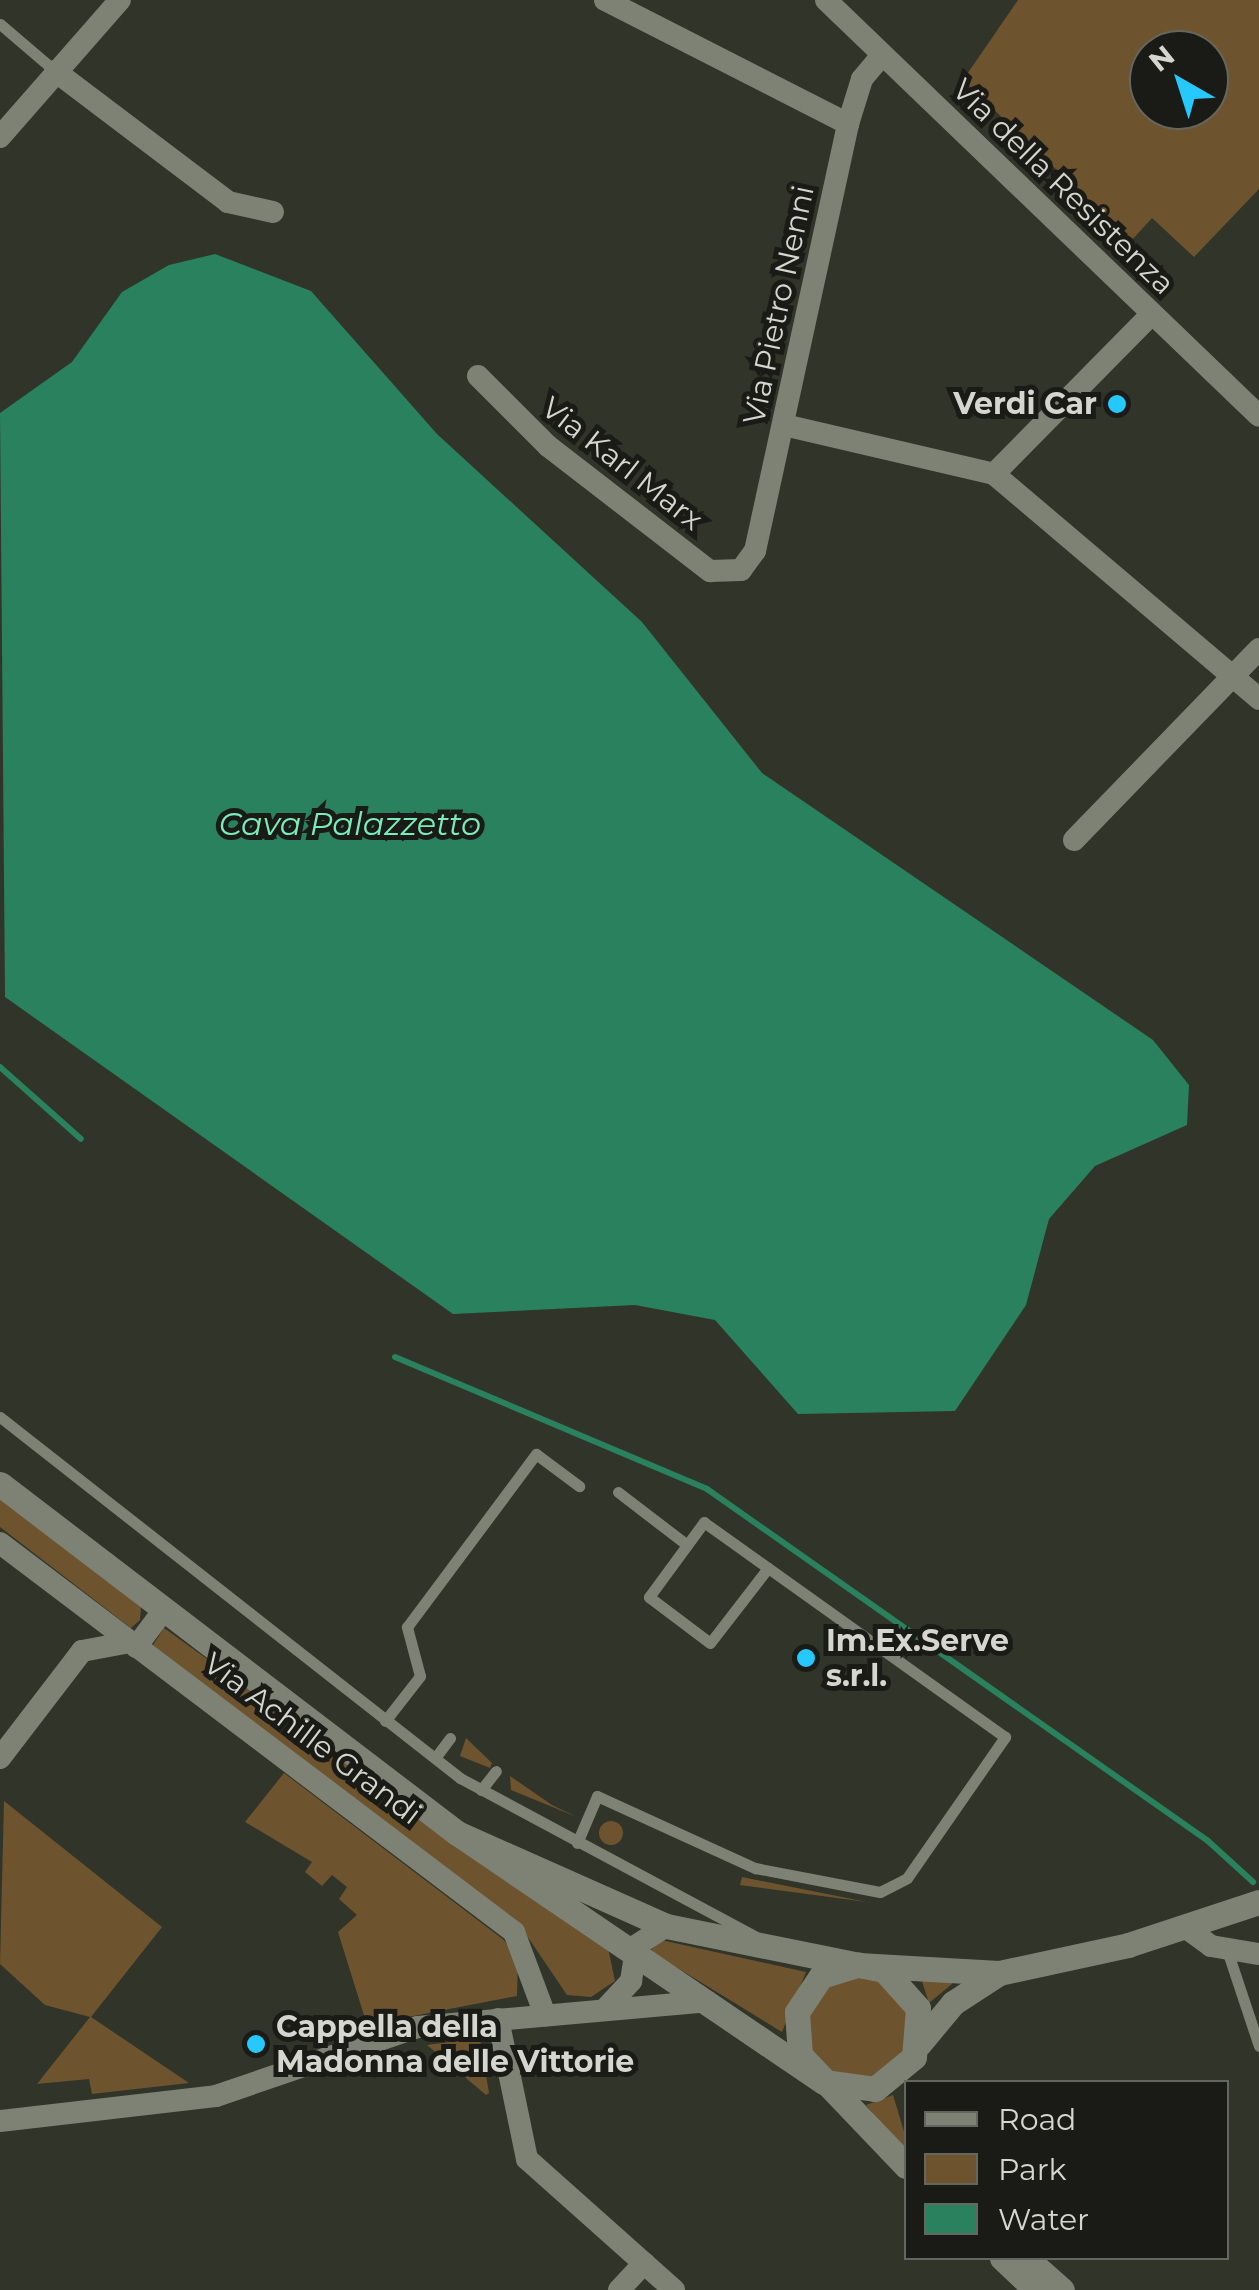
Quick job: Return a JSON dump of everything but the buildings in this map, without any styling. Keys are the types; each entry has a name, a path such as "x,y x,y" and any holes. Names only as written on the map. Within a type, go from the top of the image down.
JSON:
{"main road":[{"name":"Via Achille Grandi","path":"0,1484 457,1833 634,1957 814,2074 840,2089 875,2089 902,2072 918,2045 909,1991 863,1965 778,1955 666,1926 457,1833"},
{"path":"904,2164 814,2074 796,2044 798,2005 821,1976 863,1965 999,1973 1185,1928 1259,1902"},
{"path":"910,2080 918,2045 953,2003 999,1973"},
{"path":"1004,2260 1036,2290"},
{"path":"1028,2260 1062,2290"}],"street":[{"path":"0,136 120,0"},
{"path":"605,0 848,124"},
{"name":"Via della Resistenza","path":"826,0 1259,416"},
{"name":"Via Pietro Nenni","path":"741,570 756,550 848,124 862,79 882,54"},
{"path":"56,71 228,202 273,212"},
{"path":"994,474 1152,314"},
{"name":"Via Karl Marx","path":"478,376 548,446 710,572 741,570"},
{"path":"784,425 994,474 1259,699"},
{"path":"1074,840 1259,650"},
{"name":"Via Achille Grandi","path":"0,1544 514,1932 544,2015"},
{"path":"76,1657 81,1604"},
{"path":"0,1758 76,1657 102,1640 133,1644 163,1611"},
{"path":"606,2008 628,1987 642,1939 666,1926"},
{"path":"1185,1928 1227,1950 1259,1954"},
{"path":"0,2120 194,2101 399,2031 707,2001"},
{"path":"498,2019 527,2159 674,2290"},
{"path":"619,2290 644,2264"}],"lane":[{"path":"0,24 56,71"},
{"path":"0,1417 386,1721 481,1790 577,1843 671,1887 778,1955"},
{"path":"386,1721 420,1676 407,1626 536,1454 579,1486"},
{"path":"618,1492 687,1545"},
{"path":"577,1843 598,1796 754,1868 880,1892 907,1878 1005,1737 704,1522 649,1597 710,1643 768,1568"},
{"path":"435,1758 450,1738"},
{"path":"481,1790 496,1772"},
{"path":"1227,1950 1259,2046"}],"green space":[{"path":"1018,0 1259,0 1259,189 1194,257 1152,218 1131,241 963,80"},
{"path":"0,1495 141,1607 140,1620 131,1628 0,1527"},
{"path":"164,1628 608,1948 615,1981 591,1997 567,1995 521,1927 153,1645"},
{"path":"466,1738 492,1763 490,1768 460,1756"},
{"path":"284,1773 504,1940 518,1961 517,1996 367,2025 338,1932 357,1915 339,1899 347,1887 332,1875 322,1886 305,1872 312,1862 245,1822"},
{"path":"510,1776 552,1805 577,1817 511,1790"},
{"path":"4,1801 162,1927 91,2017 189,2083 92,2094 89,2079 37,2084 90,2017 45,2005 0,1964"},
{"path":"611,1821 620,1824 620,1842 611,1845 602,1842 599,1833 602,1824"},
{"path":"742,1877 867,1902 740,1885"},
{"path":"661,1940 806,1972 782,2032 650,1951"},
{"path":"858,1977 877,1981 894,1992 905,2009 909,2028 905,2047 894,2064 877,2075 858,2079 839,2075 822,2064 811,2047 807,2028 811,2009 822,1992 839,1981"},
{"path":"921,1978 952,1982 952,1984 929,2003"},
{"path":"480,2038 489,2093 486,2095 427,2045"},
{"path":"893,2095 904,2131 904,2151 866,2105"}],"water":[{"name":"Cava Palazzetto","path":"215,254 311,291 437,434 642,622 762,773 1153,1040 1189,1085 1187,1125 1095,1166 1049,1219 1026,1305 955,1411 798,1414 715,1320 635,1305 453,1314 5,997 0,413 72,362 122,292 169,265"}],"waterway":[{"path":"0,1067 81,1139"},
{"path":"395,1357 707,1489 1208,1841 1253,1882"}],"place":[{"name":"Verdi Car","path":"1117,404"},
{"name":"Im.Ex.Serve s.r.l.","path":"806,1658"},
{"name":"Cappella della Madonna delle Vittorie","path":"256,2044"}]}
